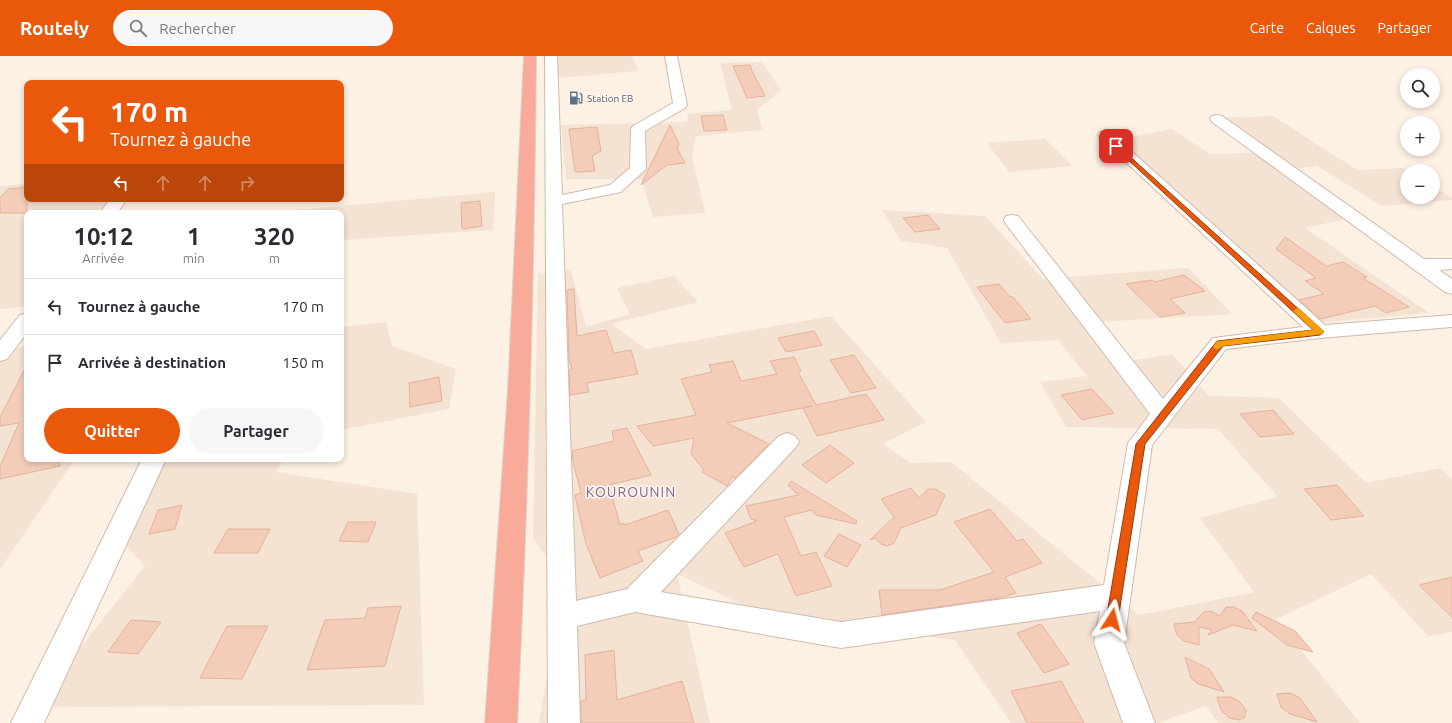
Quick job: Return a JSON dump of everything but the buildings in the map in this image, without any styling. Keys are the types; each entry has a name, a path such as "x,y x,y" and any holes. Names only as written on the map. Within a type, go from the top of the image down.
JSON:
{"highway":[{"path":"501,723 512,545 527,202 530,56"}],"street":[{"path":"551,56 564,723"},
{"path":"554,201 615,189 638,169 638,129 680,105 671,56"},
{"path":"1217,119 1452,288"},
{"path":"1105,135 1320,332"},
{"path":"110,210 117,202"},
{"path":"1012,220 1163,415"},
{"path":"1420,265 1452,264"},
{"path":"1139,723 1109,643 1140,444 1220,343 1320,332 1452,321"},
{"path":"0,354 24,323"},
{"path":"635,600 787,442"},
{"path":"27,723 153,462"},
{"path":"562,617 635,600 841,635 1116,596"}],"shaded area":[{"path":"545,56 632,56 638,71 547,79"},
{"path":"762,62 781,90 757,110 762,130 696,136 692,156 705,213 653,217 641,179 566,179 561,125 687,122 688,114 732,110 720,63"},
{"path":"1273,116 1357,170 1400,168 1400,204 1405,204 1382,206 1317,166 1279,171 1350,218 1305,228 1429,313 1302,324 1106,142 1172,129 1210,154 1254,153 1221,118"},
{"path":"1045,139 1073,166 1009,172 987,143"},
{"path":"24,184 24,202 120,202 113,210 24,210 24,306 0,309 0,186"},
{"path":"1440,190 1452,198 1452,200 1440,201"},
{"path":"495,192 493,230 344,240 344,210 295,210"},
{"path":"882,210 985,216 1043,279 1188,268 1232,314 1098,322 1123,362 1172,354 1209,396 1279,398 1366,483 1441,468 1452,480 1452,632 1428,636 1371,574 1276,619 1360,723 1218,723 1206,706 1157,723 1011,723 955,640 758,612 677,574 710,723 539,723 563,582 533,537 538,274 571,270 586,327 630,314 617,288 674,276 698,302 611,324 646,349 831,316 926,422 883,444 911,463 951,462 1139,615 1254,592 1200,518 1278,497 1218,429 1066,427 1040,382 1087,376 1058,340 1001,343 947,248 901,241"},
{"path":"386,322 392,346 456,369 449,409 344,429 344,327"},
{"path":"24,347 24,462 73,462 0,569 0,351"},
{"path":"155,462 282,462 276,472 417,494 424,705 33,707 145,566 122,541"}],"slow traffic":[{"path":"1217,347 1220,343 1320,332 1297,311"}],"place":[{"name":"Station EB","path":"576,98"}],"district":[{"name":"KOUROUNIN","path":"631,492"}],"route":[{"path":"1112,620 1140,444 1220,343 1320,332 1116,146"}]}
